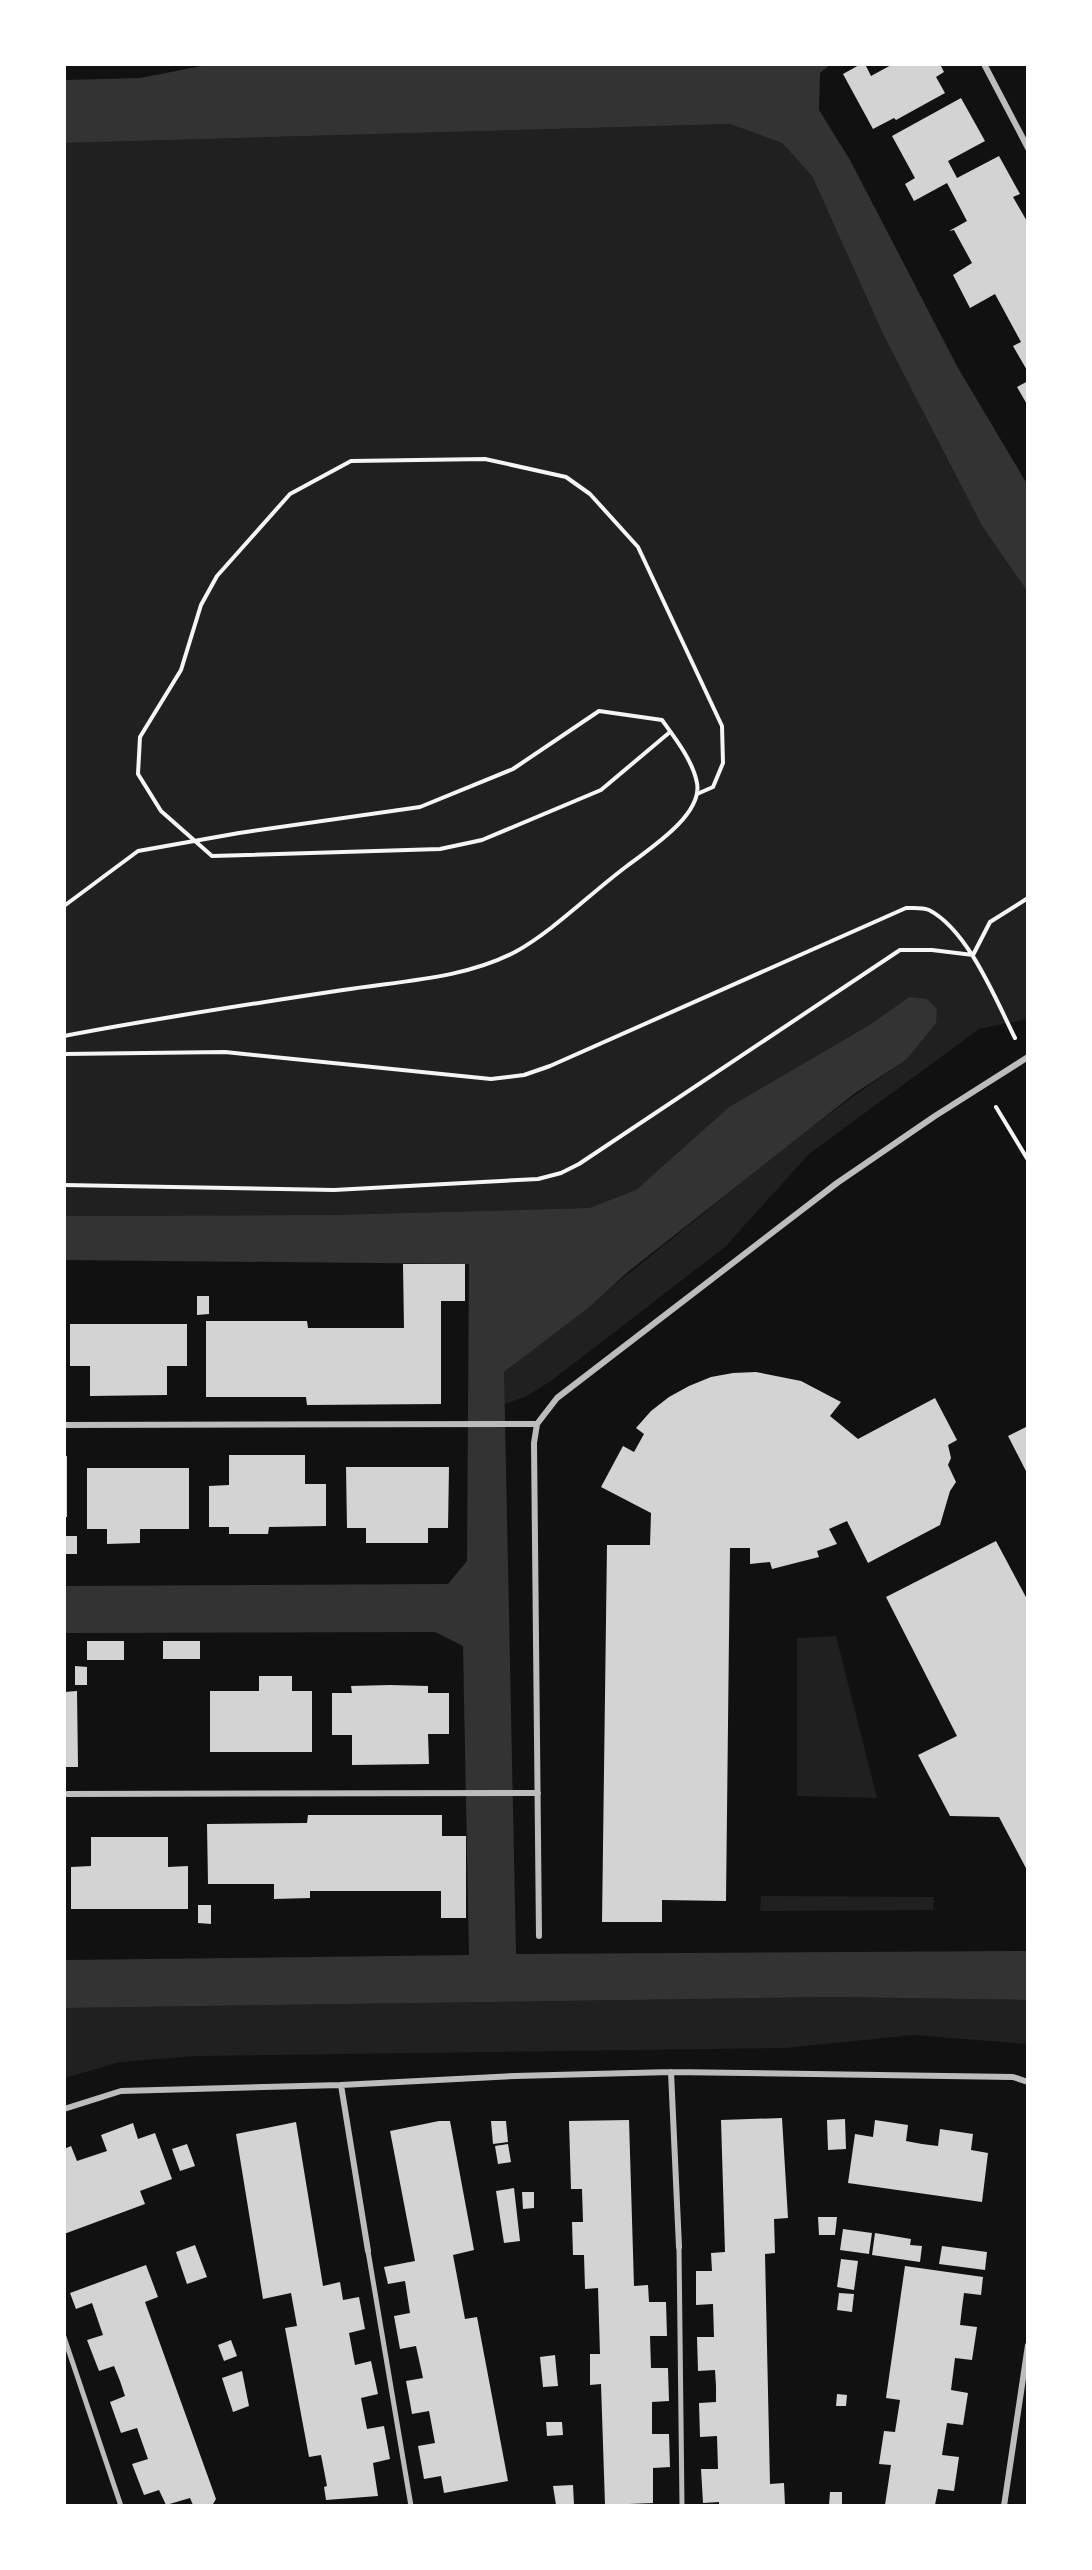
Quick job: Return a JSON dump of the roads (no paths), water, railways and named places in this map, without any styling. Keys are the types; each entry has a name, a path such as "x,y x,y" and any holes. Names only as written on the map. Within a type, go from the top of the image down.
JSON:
{"street":[{"path":"984,64 1028,148"},
{"path":"539,1936 534,1443 537,1424 556,1398 837,1183 1026,1057"},
{"path":"64,1425 537,1424"},
{"path":"64,1794 538,1792"},
{"path":"670,2072 679,2247 682,2505"},
{"path":"64,2109 121,2091 670,2072 1013,2077 1028,2082"},
{"path":"341,2085 411,2505"},
{"path":"64,2337 121,2505"},
{"path":"1004,2505 1028,2345"}]}
